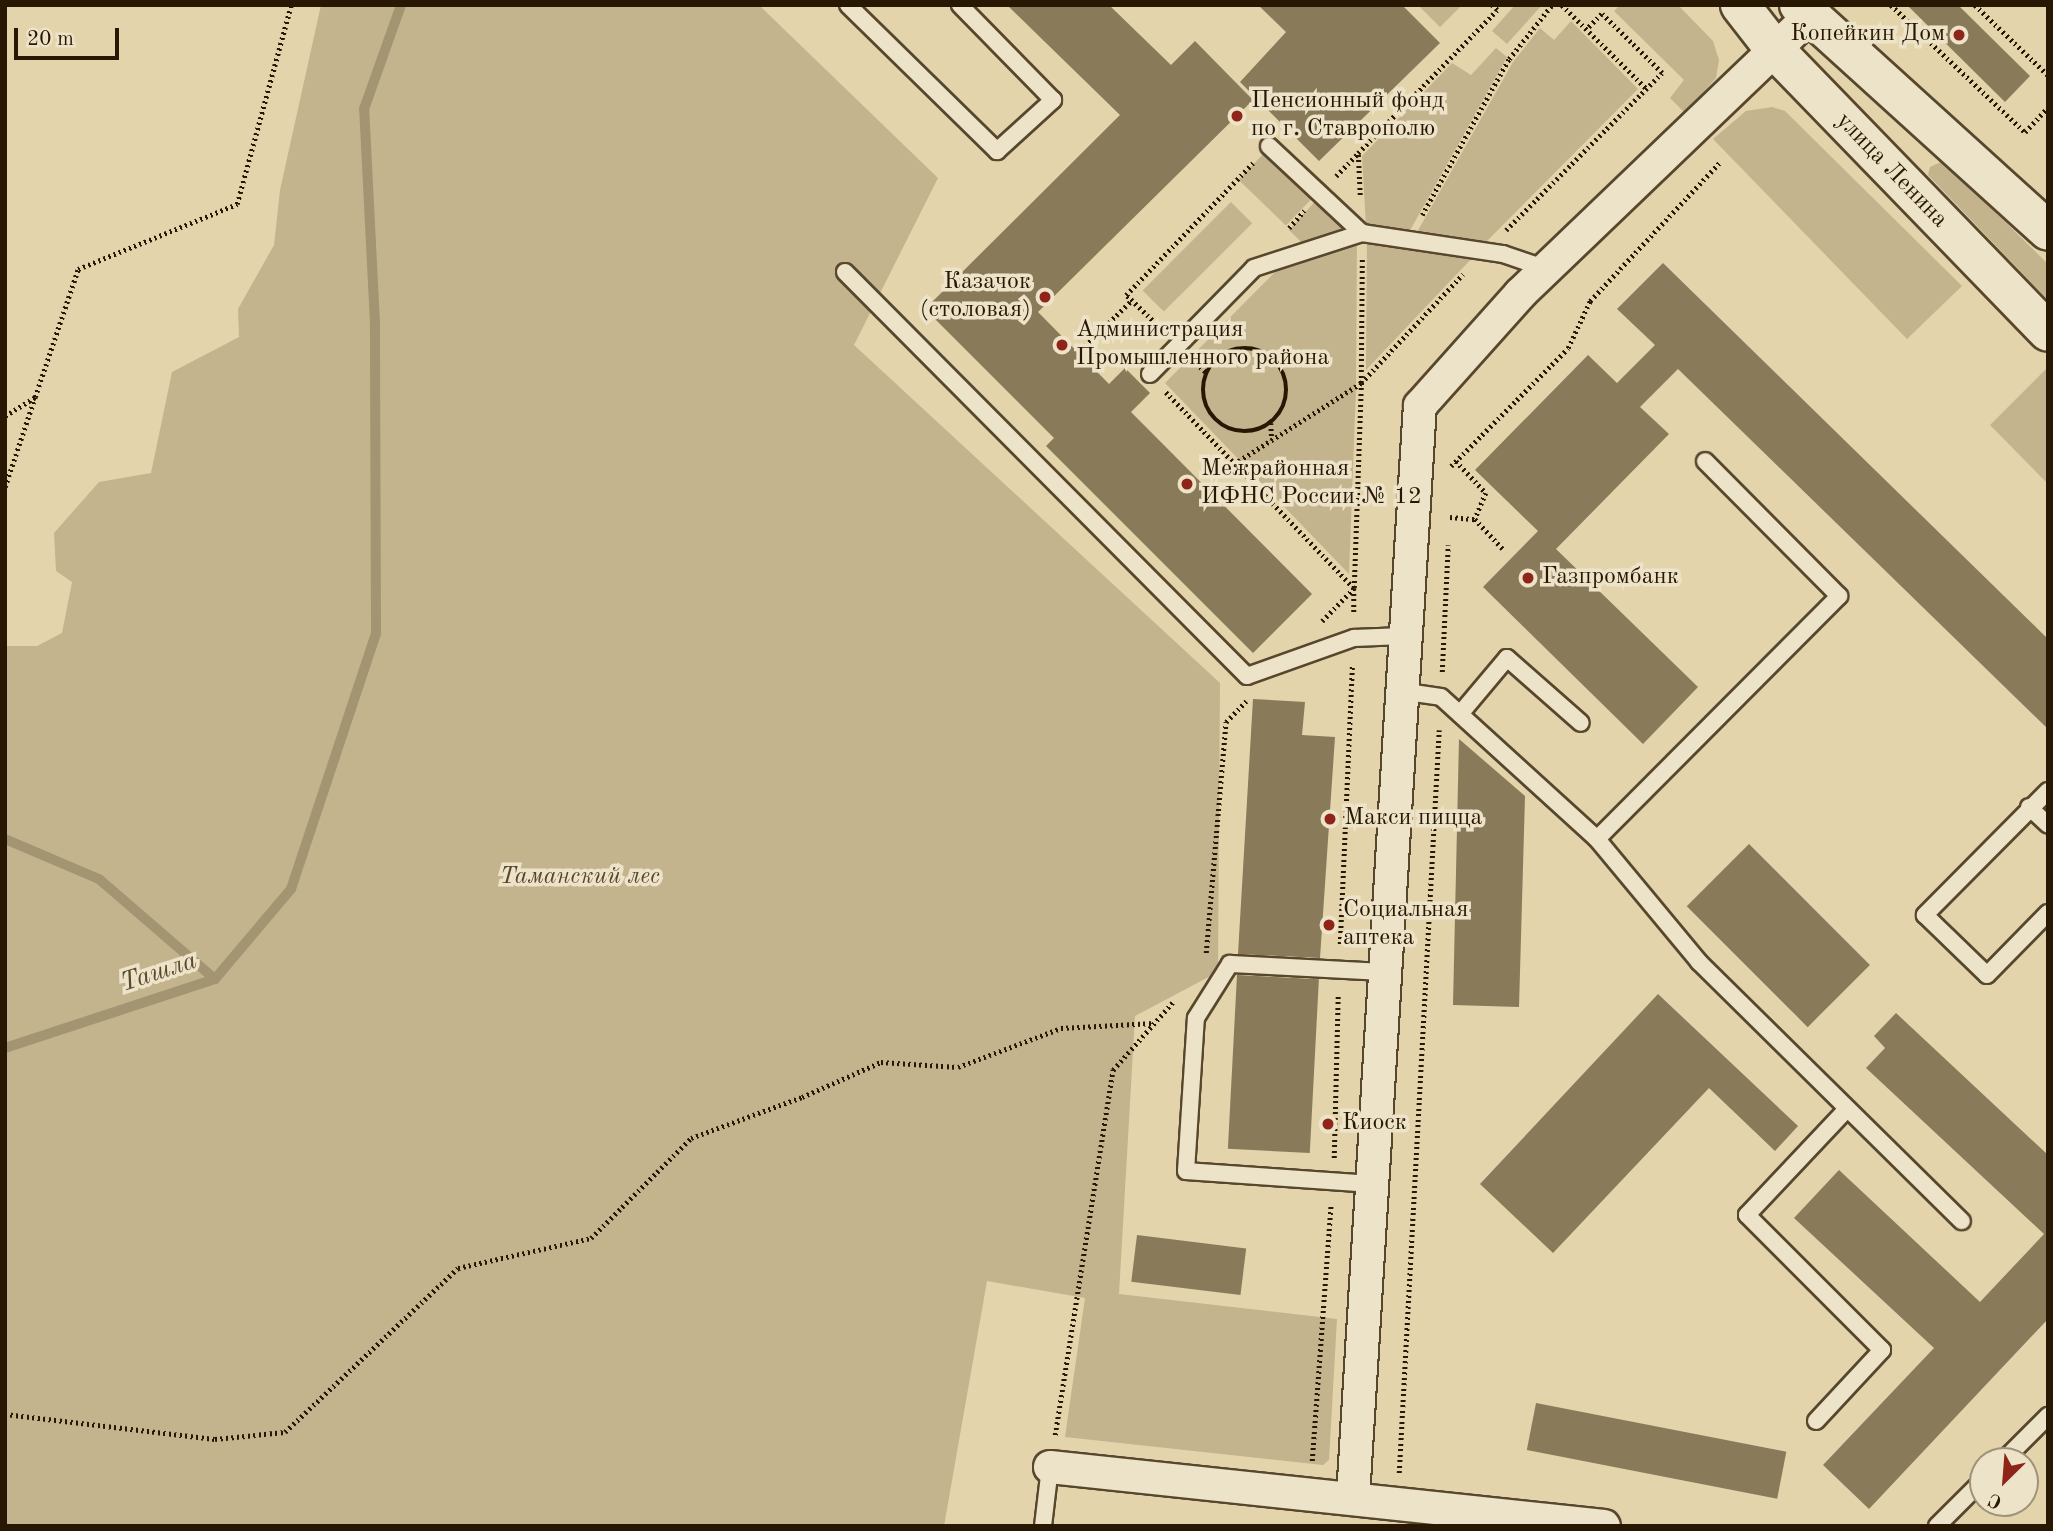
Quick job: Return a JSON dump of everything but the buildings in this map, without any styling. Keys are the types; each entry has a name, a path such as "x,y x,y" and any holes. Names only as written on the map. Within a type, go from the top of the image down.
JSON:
{"main road":[{"name":"улица Ленина","path":"1740,5 1775,50 2048,332"},
{"path":"1805,10 2048,231"}],"street":[{"path":"1353,1497 1403,636 1420,406 1547,269 1775,50 1805,10"},
{"path":"1050,1467 1353,1497 1604,1526"}],"lane":[{"path":"848,5 997,151 1054,100 960,5"},
{"path":"1269,146 1362,233"},
{"path":"1150,374 1254,268 1362,233 1485,251 1547,269"},
{"path":"845,272 1247,676 1354,638 1403,636"},
{"path":"1597,839 1839,597 1705,461"},
{"path":"1460,714 1507,657 1581,723"},
{"path":"1400,691 1441,697 1597,839 1699,962 1846,1110 1962,1221"},
{"path":"2048,791 2029,807 1925,915 1987,975 2048,913"},
{"path":"2029,807 2048,825"},
{"path":"1371,1184 1333,1184 1186,1171 1196,1018 1230,964 1339,972 1385,972"},
{"path":"1816,1421 1882,1350 1747,1215 1846,1110"},
{"path":"2017,1447 2048,1416"},
{"path":"1043,1526 1050,1467"},
{"path":"1937,1526 1969,1494"}],"path":[{"path":"5,487 78,269 237,204 291,5"},
{"path":"1309,1494 1333,1184 1339,972 1354,638 1362,233 1357,153 1497,10 1492,5"},
{"path":"1409,240 1509,59 1552,5"},
{"path":"1563,5 1647,89"},
{"path":"1891,5 2025,132 2048,107"},
{"path":"1976,6 2048,75"},
{"path":"1234,464 1361,383 1485,251 1662,73 1602,14 1587,29"},
{"path":"1207,373 1126,295 1269,146"},
{"path":"1451,479 1456,461 1568,348 1590,301 1720,162"},
{"path":"1085,346 1132,300"},
{"path":"1240,348 1268,354 1285,375 1288,388 1280,414 1271,423 1243,432 1214,418 1203,388 1207,373 1220,356 1240,348"},
{"path":"1150,374 1354,588"},
{"path":"5,416 35,397"},
{"path":"1271,423 1272,440"},
{"path":"1456,461 1486,493 1475,519"},
{"path":"1397,1502 1450,504"},
{"path":"1450,517 1475,519 1504,550"},
{"path":"1205,965 1226,722 1354,588"},
{"path":"1050,1467 1113,1070 1180,994"},
{"path":"5,1413 215,1439 285,1432 458,1268 591,1238 691,1139 881,1062 958,1067 1061,1027 1155,1023"}],"green space":[{"name":"Таманский лес","path":"321,5 759,5 938,178 854,345 1220,683 1218,972 1135,1016 1119,1294 1337,1319 1329,1460 1323,1465 1065,1437 1085,1298 987,1281 944,1526 5,1526 5,646 37,646 62,633 72,582 56,571 54,533 99,482 151,473 172,372 239,337 238,309 274,245 280,190"},
{"path":"1418,5 1462,5 1440,27"},
{"path":"1515,5 1542,5 1507,44 1492,31"},
{"path":"1620,5 1678,5 1713,41 1719,60 1716,78 1685,113 1670,98 1684,80 1614,11"},
{"path":"1571,21 1638,89 1483,245 1416,234 1513,62 1540,28 1554,40"},
{"path":"1496,48 1507,57 1408,234 1366,227 1362,156 1452,63 1471,75"},
{"path":"1772,107 1785,111 1962,286 1907,339 1713,139 1746,111"},
{"path":"1269,148 1316,194 1286,225 1238,180"},
{"path":"1943,161 2048,264 2048,300 1928,175 1930,167"},
{"path":"1320,196 1355,231 1306,247 1289,230"},
{"path":"1231,202 1252,223 1164,312 1143,290"},
{"path":"1357,240 1356,389 1349,574 1165,383 1284,263"},
{"path":"1367,240 1474,256 1366,370"},
{"path":"2048,367 2048,484 1990,425"}],"waterway":[{"name":"Ташла","path":"5,1048 215,979 291,889 376,633 375,323 364,109 401,5"},
{"name":"Ташла","path":"5,839 99,879 215,979"}],"place":[{"name":"Копейкин Дом","path":"1959,35"},
{"name":"Пенсионный фонд по г. Ставрополю","path":"1237,116"},
{"name":"Казачок (столовая)","path":"1045,297"},
{"name":"Администрация Промышленного района","path":"1062,345"},
{"name":"Межрайонная ИФНС России № 12","path":"1187,484"},
{"name":"Газпромбанк","path":"1528,578"},
{"name":"Макси пицца","path":"1330,819"},
{"name":"Социальная аптека","path":"1329,925"},
{"name":"Киоск","path":"1328,1124"}]}
